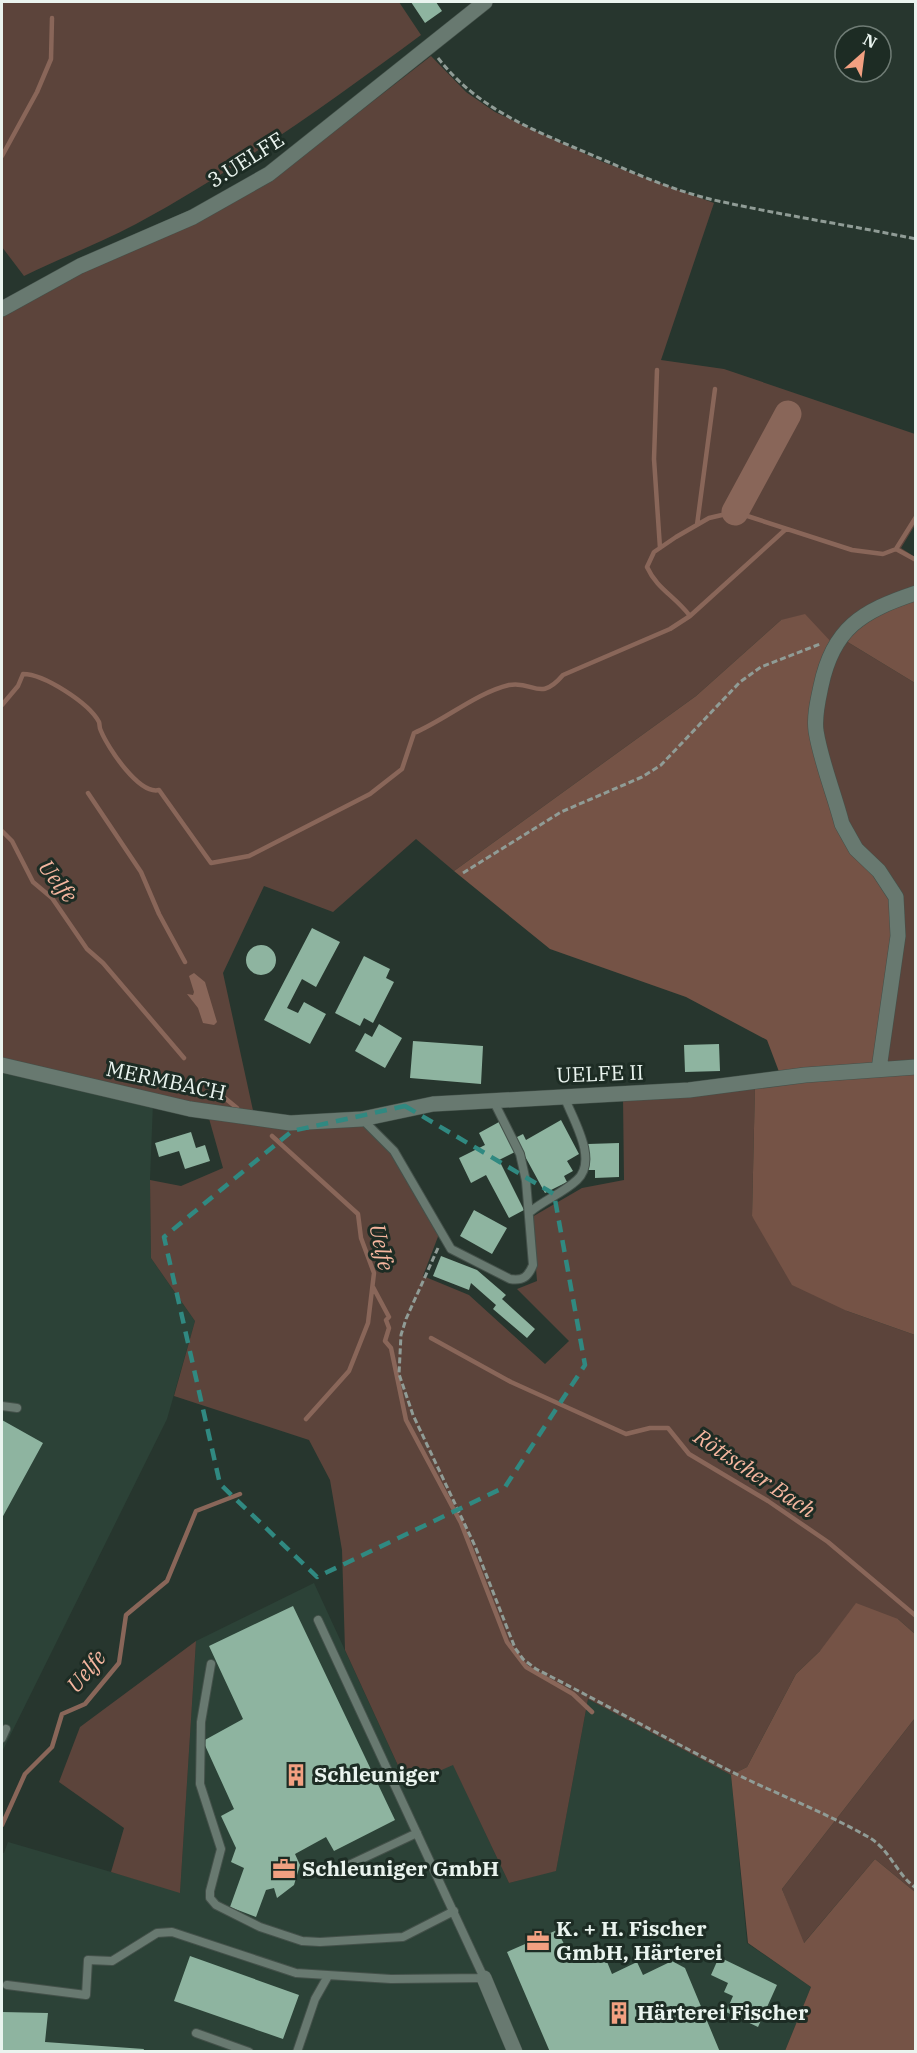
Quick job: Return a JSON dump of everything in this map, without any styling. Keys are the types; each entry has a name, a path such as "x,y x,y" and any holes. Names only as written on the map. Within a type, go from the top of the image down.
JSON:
{"street":[{"name":"3.UELFE","path":"2,309 80,266 193,217 269,174 485,2"},
{"path":"879,1069 898,936 896,897 879,871 848,838 816,732 818,702 825,669 836,642 854,621 897,599 915,593"},
{"name":"MERMBACH","path":"2,1065 226,1116 290,1123 324,1122"},
{"name":"UELFE II","path":"324,1122 362,1119 414,1106 690,1090 805,1075 915,1067"},
{"path":"484,1978 515,2052"}],"lane":[{"path":"530,1212 577,1180 584,1172 584,1147 564,1096"},
{"path":"362,1119 394,1151 451,1249 510,1279 520,1280 528,1276 533,1265 530,1212 520,1154 494,1100"},
{"path":"2,1406 16,1408"},
{"path":"7,1985 86,1995 88,1960 112,1961 144,1939 164,1933 188,1936 296,1973 391,1979 484,1978 318,1620"},
{"path":"211,1664 201,1722 200,1784 203,1800 221,1850 210,1891 210,1898 216,1905 260,1927 302,1941 320,1942 402,1937 454,1911"},
{"path":"2,1738 6,1729"},
{"path":"351,1864 417,1833"},
{"path":"297,2052 315,1999 328,1976"},
{"path":"196,2033 249,2052"}],"path":[{"path":"429,46 467,91 496,110 543,134 614,164 713,200 915,239"},
{"path":"463,873 561,812 642,777 661,765 719,703 761,668 808,647 836,642"},
{"path":"443,1235 406,1319 401,1335 399,1374 413,1415 475,1546 515,1648 523,1659 536,1669 731,1772 769,1787 872,1839 889,1856 907,1882 915,1888"}],"highlighted area":[{"path":"405,1106 554,1194 585,1365 505,1487 317,1577 220,1484 164,1237 292,1131"}],"shaded area":[{"path":"2,2 399,2 421,35 317,110 210,181 109,238 24,276 2,247"},
{"path":"431,56 466,92 495,112 603,162 714,203 661,360 724,369 915,434 915,525 901,548 915,557 915,591 833,644 781,620 696,696 454,871 416,839 333,912 264,886 223,973 254,1115 2,1063 2,317 79,274 199,222 273,179"},
{"path":"915,594 915,683 841,638"},
{"path":"805,614 833,644 816,701 835,806 878,873 896,908 876,1067 781,1077 767,1040 686,997 550,949 454,871 696,696 781,620"},
{"path":"841,638 915,683 915,1064 883,1066 851,838 818,723"},
{"path":"194,973 205,982 217,1022 214,1025 203,1023 198,1008 187,994 193,995 194,992 189,976"},
{"path":"2,1066 153,1103 150,1180 151,1258 195,1321 167,1419 2,1752"},
{"path":"915,1070 915,1335 847,1311 792,1285 752,1216 755,1085"},
{"path":"755,1085 752,1216 847,1311 915,1335 915,1634 898,1619 820,1651 796,1674 747,1767 731,1775 588,1699 556,1871 509,1883 453,1765 407,1785 345,1650 342,1550 330,1480 309,1440 174,1396 195,1321 151,1258 150,1180 181,1186 223,1168 208,1115 361,1122 392,1153 439,1234 423,1276 469,1295 545,1364 569,1341 517,1289 537,1281 532,1217 582,1188 624,1180 623,1097"},
{"path":"314,1583 407,1785 453,1764 509,1883 556,1870 588,1699 731,1775 747,1943 811,1987 785,2051 2,2051 2,1853 8,1842 180,1892 196,1641"},
{"path":"856,1603 898,1619 915,1634 915,1718 782,1889 804,1943 875,1859 915,1892 915,2051 785,2051 811,1987 748,1943 731,1775 747,1767 796,1674 820,1651"},
{"path":"196,1641 180,1893 111,1872 124,1828 59,1782 80,1727"},
{"path":"915,1718 915,1892 875,1859 803,1944 782,1889"}],"building":[{"path":"411,2 436,2 442,11 425,23"},
{"path":"312,928 340,942 316,987 302,979 287,1008 298,1013 304,1002 326,1014 310,1044 264,1020"},
{"path":"261,945 271,950 276,960 271,970 261,975 251,970 246,960 251,950"},
{"path":"364,956 390,969 386,978 394,982 373,1023 364,1018 360,1026 335,1013"},
{"path":"379,1024 402,1038 385,1068 355,1051 365,1033 372,1037"},
{"path":"413,1041 483,1046 481,1084 410,1078"},
{"path":"719,1044 720,1071 685,1072 684,1045"},
{"path":"561,1120 579,1154 567,1161 573,1171 564,1176 567,1182 545,1193 515,1138 523,1134 526,1140"},
{"path":"499,1122 515,1152 499,1160 524,1210 509,1218 486,1175 471,1183 459,1158 485,1145 479,1133"},
{"path":"191,1132 196,1148 205,1145 210,1161 185,1169 179,1151 159,1157 155,1143"},
{"path":"619,1143 619,1177 595,1178 595,1170 588,1170 588,1144"},
{"path":"474,1210 507,1228 492,1254 460,1236"},
{"path":"441,1256 477,1270 506,1295 502,1299 535,1329 527,1338 493,1309 496,1305 471,1283 469,1290 433,1276"},
{"path":"2,1420 43,1443 2,1518"},
{"name":"Schleuniger","path":"293,1606 395,1820 334,1851 326,1837 295,1854 300,1865 294,1885 277,1898 274,1888 266,1890 256,1917 230,1907 244,1868 231,1862 236,1848 221,1816 234,1809 203,1741 243,1719 209,1646"},
{"name":"Härterei Fischer","path":"557,1930 570,1956 585,1948 589,1958 603,1952 612,1974 637,1962 643,1975 672,1961 685,1968 720,2052 550,2052 507,1952"},
{"path":"190,1956 299,1995 283,2039 174,2001"},
{"path":"719,1957 777,1985 758,2027 726,2012 733,1996 724,1992 728,1983 711,1975"},
{"path":"2,2012 48,2013 45,2042 144,2049 143,2052 2,2052"}],"waterway":[{"path":"2,156 37,92 51,59 52,18"},
{"path":"657,370 654,459 660,548"},
{"path":"697,525 715,389"},
{"path":"735,512 788,414"},
{"path":"2,705 18,686 23,674 32,675 54,684 76,698 94,714 105,739 125,769 142,785 151,790 159,790 211,863 249,856 370,794 402,769 414,733 473,700 509,685 525,685 536,689 548,688 563,675 670,629 690,616 661,587 647,567 654,552 709,518 735,512 852,550 883,554 896,549"},
{"path":"896,549 916,517"},
{"path":"690,616 786,529"},
{"path":"896,549 916,560"},
{"path":"88,793 141,872 159,914 185,962"},
{"name":"Uelfe","path":"2,831 12,841 33,882 52,898 87,949 103,963 184,1058"},
{"name":"Uelfe","path":"203,1080 237,1108"},
{"name":"Uelfe","path":"272,1136 358,1214 361,1238 374,1273 368,1323 349,1371 306,1419"},
{"path":"373,1287 389,1317 386,1320 389,1328 385,1341 391,1348 406,1420 461,1523 507,1642 526,1667 573,1694 592,1712"},
{"name":"Röttscher Bach","path":"431,1338 511,1382 626,1434 650,1428 668,1428 689,1454 768,1501 828,1542 916,1616"},
{"name":"Uelfe","path":"2,1825 25,1774 52,1747 62,1714 85,1704 119,1663 126,1615 167,1581 196,1511 240,1494"}],"place":[{"name":"Schleuniger","path":"296,1775"},
{"name":"Schleuniger GmbH","path":"284,1869"},
{"name":"K. + H. Fischer GmbH, Härterei","path":"538,1941"},
{"name":"Härterei Fischer","path":"619,2013"}]}
